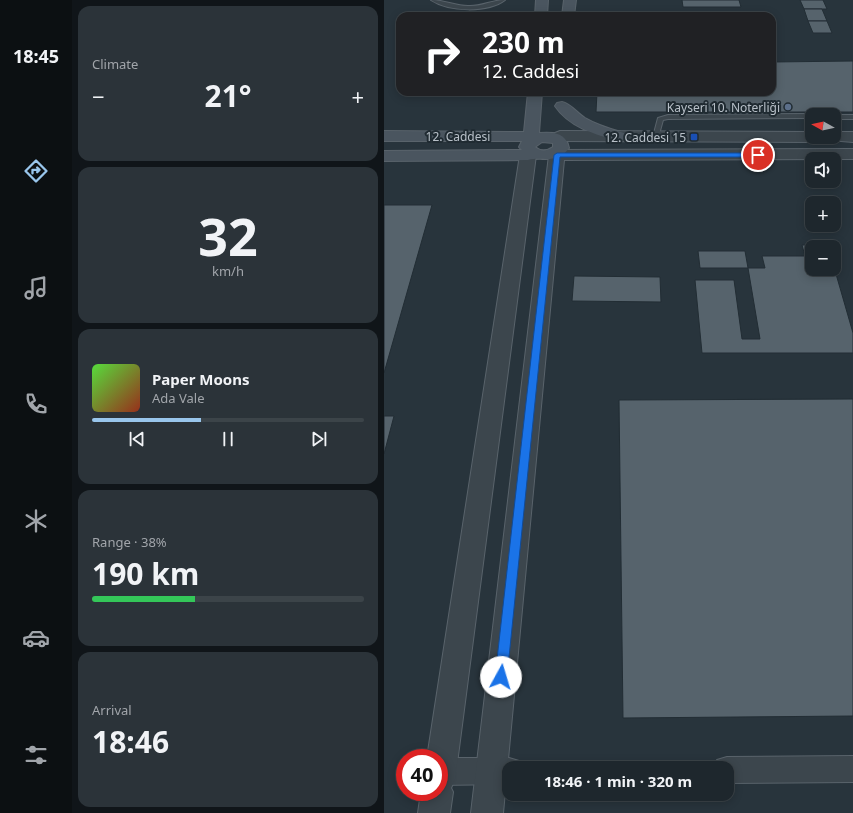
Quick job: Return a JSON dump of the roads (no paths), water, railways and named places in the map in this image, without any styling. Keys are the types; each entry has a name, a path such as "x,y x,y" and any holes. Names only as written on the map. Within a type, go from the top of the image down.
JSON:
{"main road":[{"path":"541,12 542,0"},
{"path":"568,12 570,0"},
{"path":"535,96 531,146 543,155 557,146 562,99"},
{"path":"562,99 574,118 583,123 619,136"},
{"name":"12. Caddesi","path":"384,136 531,146"},
{"name":"12. Caddesi","path":"384,156 531,146"}],"street":[{"path":"557,146 619,136 805,137"},
{"path":"841,137 853,137"},
{"path":"444,749 531,146"},
{"path":"557,146 853,154"},
{"path":"487,813 500,771 557,146"},
{"path":"734,770 853,769"},
{"path":"448,780 500,771"},
{"path":"434,813 436,801"}],"lane":[{"path":"434,0 447,5 463,8 486,6 502,0"},
{"path":"656,136 660,119 668,117 805,116"},
{"path":"841,117 853,117"}],"place":[{"name":"Kayseri 10. Noterliği","path":"788,107"},
{"name":"12. Caddesi 15","path":"694,137"}]}
